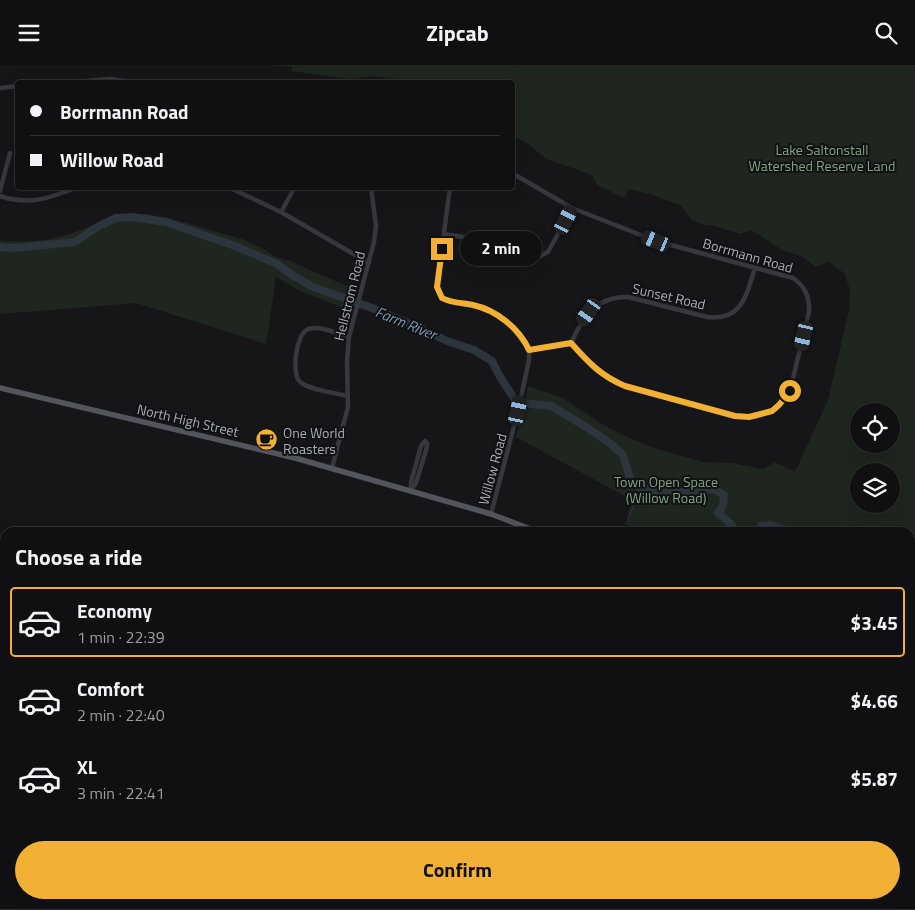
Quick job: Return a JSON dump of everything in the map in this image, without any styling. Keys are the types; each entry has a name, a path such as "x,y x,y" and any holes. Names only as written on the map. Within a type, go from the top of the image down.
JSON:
{"main road":[{"name":"North High Street","path":"0,388 213,438 332,469 491,514 525,527"}],"street":[{"path":"98,80 118,80"},
{"path":"0,88 15,86"},
{"path":"0,191 10,153"},
{"name":"Borrmann Road","path":"515,175 572,208 656,241 793,278 804,288 810,307 790,391 779,405 764,414 749,417 735,416 625,386 596,370 571,343"},
{"path":"0,196 13,201 30,201 70,190"},
{"path":"236,190 281,212 369,263"},
{"path":"281,212 293,190"},
{"name":"Hellstrom Road","path":"332,469 346,415 348,397 347,361 350,337 369,263 376,226 371,190"},
{"path":"450,190 437,287 440,295 446,300 475,306 495,313 510,325 529,350 571,343"},
{"path":"444,234 496,242 518,256 525,259 535,259 548,252 572,208"},
{"name":"Sunset Road","path":"571,343 589,312 597,305 615,297 636,299 707,317 716,318 729,315 743,302 755,268"},
{"path":"348,397 302,383 296,376 295,367 298,344 301,335 306,330 317,329 350,337"},
{"name":"Willow Road","path":"491,514 525,383 530,360 529,350"},
{"path":"425,441 427,447 416,483 411,490 421,445 425,441"}],"green space":[{"name":"Lake Saltonstall Watershed Reserve Land","path":"271,65 915,65 915,527 632,527 625,524 632,500 516,437 528,386 563,398 610,429 650,447 703,462 731,463 763,469 775,462 795,472 828,400 849,310 850,291 845,274 829,262 816,267 801,256 782,250 751,230 740,234 712,225 704,225 692,220 680,205 650,194 629,189 624,198 597,185 592,175 547,159 528,144 515,137 515,80 402,80 373,76 349,79 292,71 292,67"},
{"path":"146,214 172,219 242,239 276,257 357,289 350,311 298,290 276,277 266,344 136,303 0,314 0,241 15,242 52,239 122,216"}],"waterway":[{"name":"Farm River","path":"0,247 15,248 75,242 97,227 116,218 132,217 166,222 235,246 277,264 313,287 372,308 447,341 474,350 492,361 515,400 551,406 610,443 623,455 631,482 641,488 658,493 714,489 724,495 723,506 718,513 733,527"},
{"name":"Farm River","path":"640,492 641,488"},
{"path":"628,519 637,498"},
{"name":"Farm River","path":"761,527 771,525 777,527"}],"place":[{"name":"One World Roasters","path":"267,440"}],"route":[{"path":"442,249 437,287 442,298 495,313 510,325 529,350 571,343 596,370 616,382 735,416 756,417 772,411 790,391"}],"park label":[{"name":"Town Open Space (Willow Road)","path":"666,490"}]}
